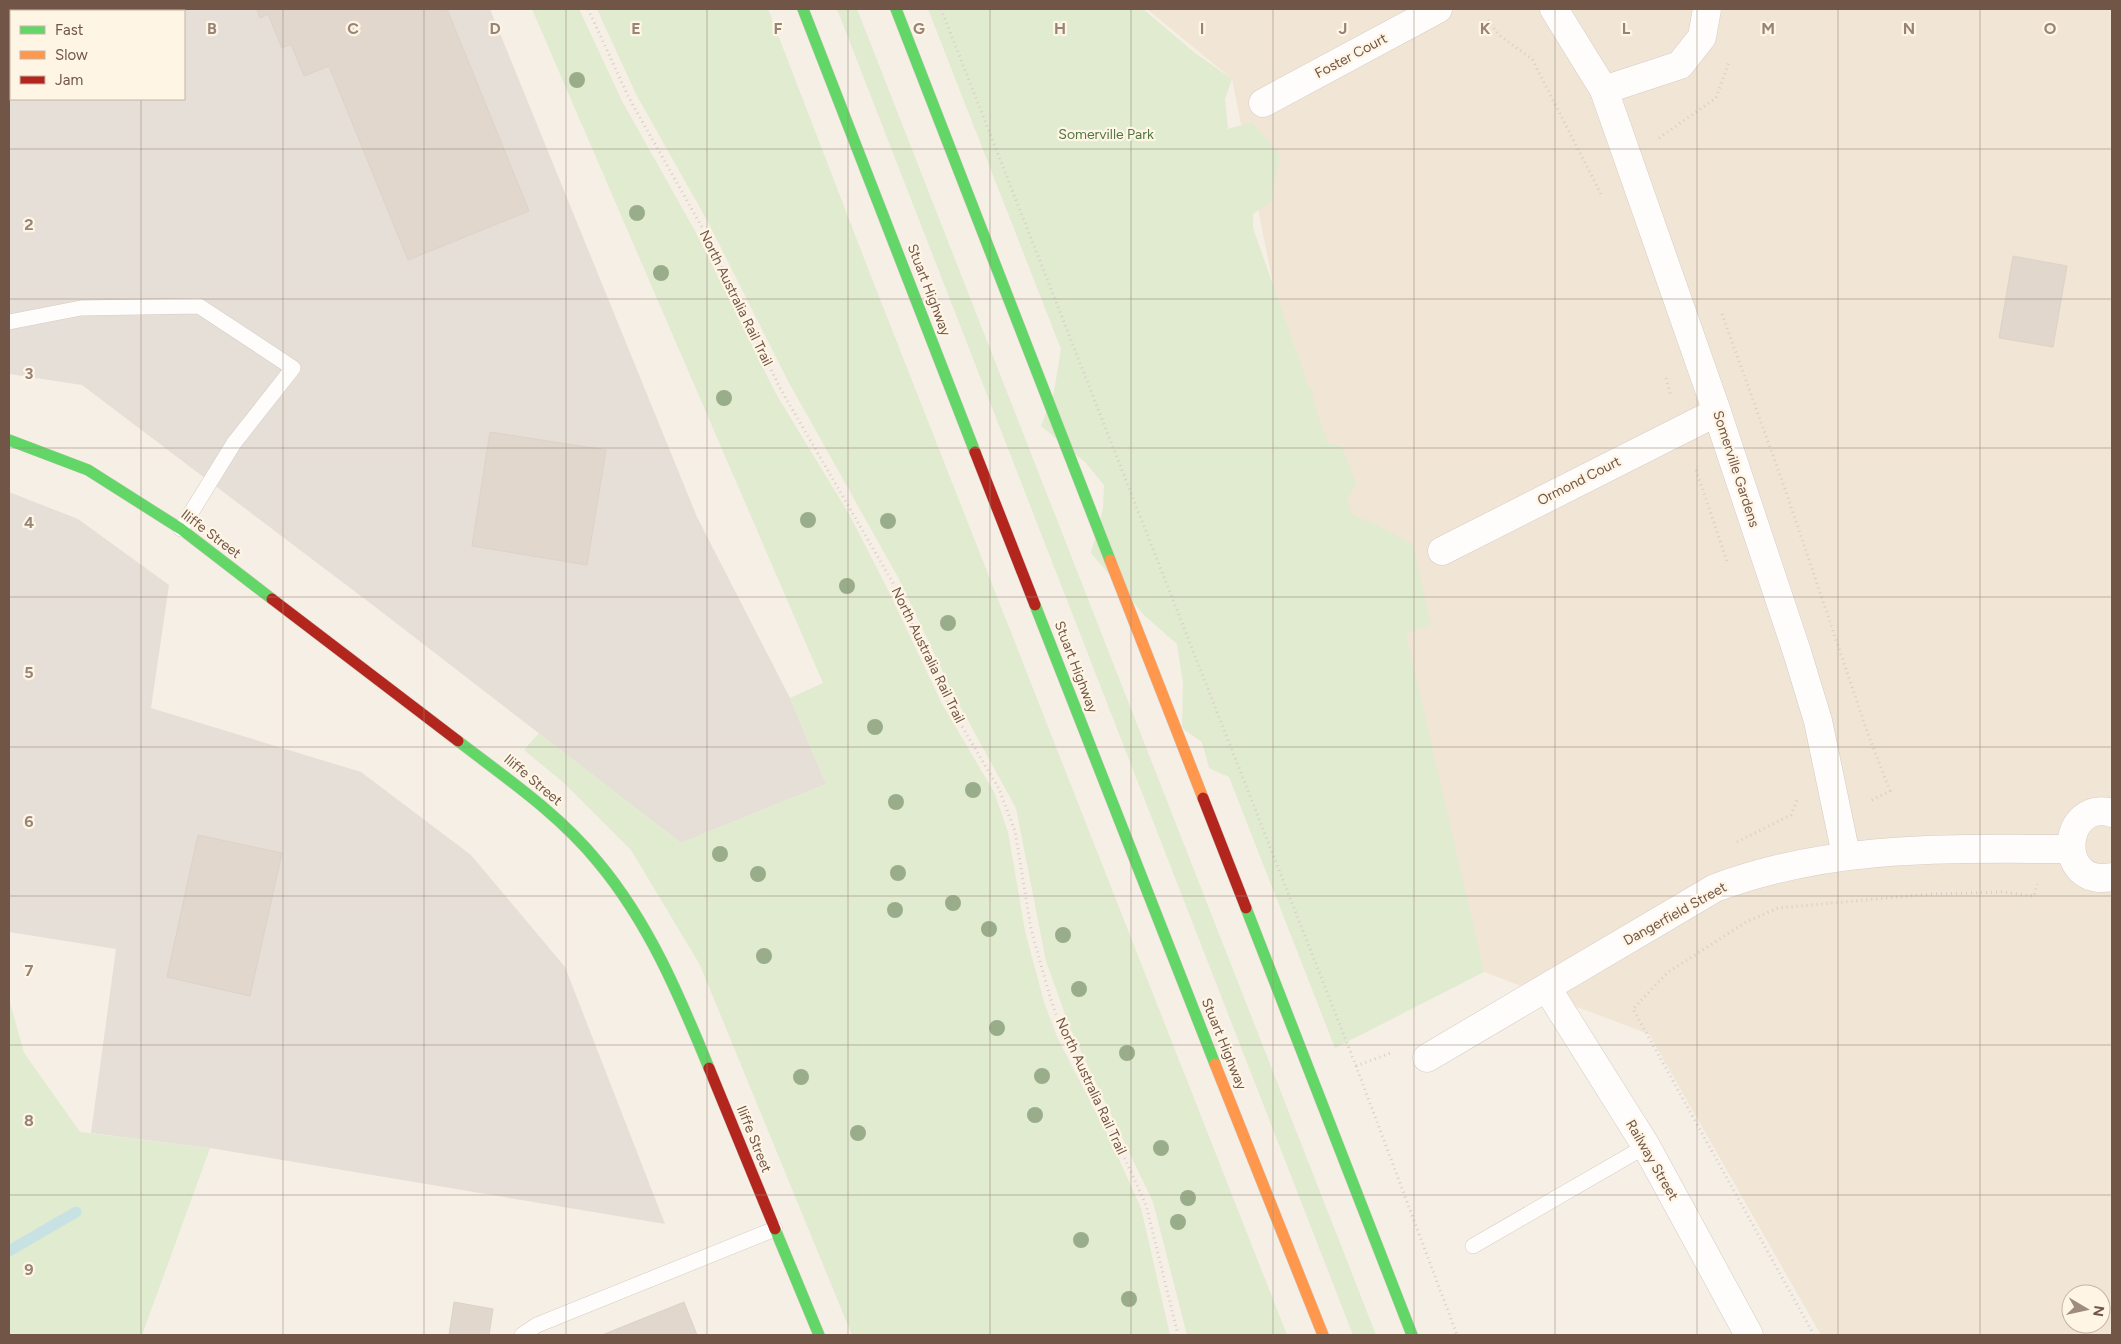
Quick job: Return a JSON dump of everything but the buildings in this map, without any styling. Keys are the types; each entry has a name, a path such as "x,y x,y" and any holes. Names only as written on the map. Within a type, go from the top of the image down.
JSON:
{"main road":[{"name":"Stuart Highway","path":"803,9 1128,844 1323,1335"},
{"path":"896,9 1412,1335"},
{"name":"Iliffe Street","path":"9,440 88,470 181,529 545,808 598,861 642,922 672,980 818,1335"}],"street":[{"name":"Foster Court","path":"1263,103 1438,9"},
{"name":"Somerville Gardens","path":"1554,9 1604,90 1717,412 1815,712 1846,855"},
{"path":"1604,90 1680,65 1702,36 1707,9"},
{"name":"Ormond Court","path":"1442,551 1717,412"},
{"path":"2112,813 2096,813 2079,822 2074,830 2070,849 2073,859 2086,873 2104,879 2112,877"},
{"name":"Dangerfield Street","path":"1427,1058 1715,888 1749,876 1781,867 1846,855 1948,849 2070,849"},
{"name":"Railway Street","path":"1547,988 1646,1146 1749,1335"}],"lane":[{"path":"9,322 81,308 199,306 293,368 234,443 181,529"},
{"path":"1473,1246 1646,1146"},
{"path":"522,1335 537,1325 555,1317 775,1229"}],"path":[{"name":"North Australia Rail Trail","path":"588,9 629,98 703,229 780,388 888,575 947,701 1000,789 1014,831 1031,929 1050,996 1062,1031 1115,1137 1146,1205 1178,1335"},
{"path":"941,9 1356,1066 1457,1335"},
{"path":"1488,20 1499,35 1532,59 1606,204"},
{"path":"1662,147 1658,138 1716,98 1731,55"},
{"path":"1720,307 1784,486 1868,734 1890,791 1867,802"},
{"path":"1666,377 1673,404"},
{"path":"1696,470 1730,570"},
{"path":"1732,845 1791,815 1801,792"},
{"path":"1814,1335 1633,1009 1667,973 1746,922 1778,908 1932,894 2003,892 2034,896 2038,882"}],"shaded area":[{"path":"9,9 490,9 697,517 790,698 826,784 681,843 374,606 82,385 9,374"},
{"path":"1147,9 2112,9 2112,1335 1821,1335 1649,1034 1484,972 1386,646 1304,439 1232,79"},
{"path":"9,492 78,519 169,585 151,708 361,772 471,855 565,967 665,1224 210,1148 91,1133 116,949 9,932"}],"green space":[{"path":"532,9 579,9 623,103 695,231 776,394 849,514 886,586 942,704 994,792 1008,832 1025,931 1044,1002 1057,1037 1111,1142 1141,1208 1170,1335 852,1335 700,965 631,850 564,783 524,750 539,733 681,843 826,784 790,698 823,683"},
{"path":"597,9 768,9 1287,1335 1187,1335 1153,1202 1070,1028 1046,961 1016,808 954,695 899,579 788,381 708,222 636,94"},
{"path":"837,9 857,9 1376,1335 1353,1335"},
{"name":"Somerville Park","path":"928,9 1143,9 1195,53 1232,79 1225,99 1228,129 1252,122 1280,155 1271,201 1253,214 1253,228 1308,385 1314,392 1312,399 1328,443 1342,447 1356,484 1347,500 1353,516 1369,521 1413,544 1431,625 1406,634 1484,972 1335,1048 1229,777 1209,768 1202,742 1182,728 1183,683 1177,644 1144,615 1091,553 1103,509 1104,485 1085,462 1041,426 1054,392 1061,349"},
{"path":"9,999 24,1053 80,1132 210,1148 142,1335 9,1335"}],"waterway":[{"path":"9,1251 76,1212"}],"traffic: fast":[{"path":"803,9 975,452"},
{"path":"896,9 1110,560"},
{"path":"9,440 88,470 181,529 272,599"},
{"path":"1035,605 1215,1064"},
{"path":"458,741 549,812 583,845 616,885 633,910 661,960 709,1068"},
{"path":"1246,908 1412,1335"},
{"path":"775,1229 819,1335"}],"traffic: slow":[{"path":"1110,560 1203,798"},
{"path":"1215,1064 1323,1335"}],"traffic: jam":[{"path":"975,452 1035,605"},
{"path":"272,599 458,741"},
{"path":"1203,798 1246,908"},
{"path":"709,1068 775,1229"}]}
